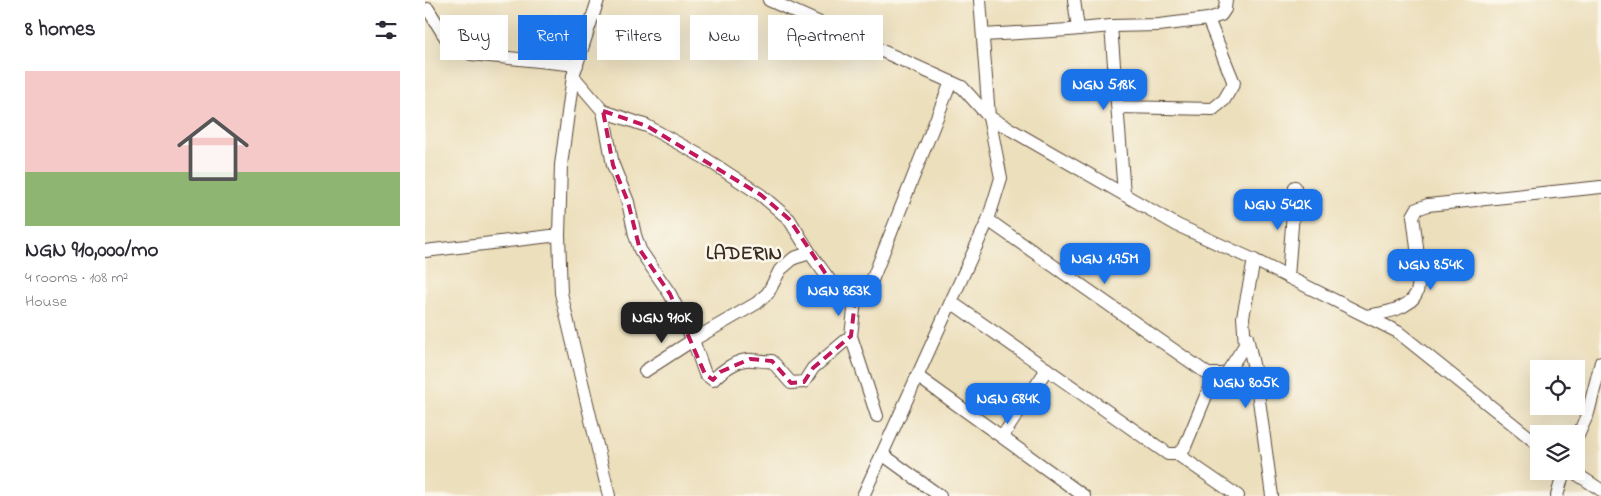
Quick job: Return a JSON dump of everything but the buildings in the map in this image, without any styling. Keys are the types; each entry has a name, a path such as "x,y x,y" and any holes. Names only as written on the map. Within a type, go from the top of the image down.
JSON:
{"street":[{"path":"598,0 575,71 561,165 559,235 561,293 609,496"},
{"path":"769,0 962,87 989,117 1177,225 1288,276 1397,332 1530,438"},
{"path":"863,496 989,220 1001,178 989,117 980,0"},
{"path":"1074,0 1078,29"},
{"path":"983,35 1111,26 1159,25 1208,19 1221,15 1225,9 1226,0"},
{"path":"429,9 441,32 450,44 471,54 575,71 603,111 613,165 628,202 640,250 670,294 693,340 705,374 713,380 720,372 734,364 750,359 763,362 773,361 791,383 804,382 813,368 851,336"},
{"path":"1118,107 1213,109 1224,100 1234,83 1208,19"},
{"path":"1111,26 1124,194"},
{"path":"877,416 851,336 855,301 869,288 951,82"},
{"path":"603,111 647,126 703,156 761,195 789,218 810,253 836,289 855,301"},
{"path":"1288,276 1295,187"},
{"path":"1367,316 1386,312 1406,304 1416,295 1419,282 1413,216 1417,209 1428,205 1601,187"},
{"path":"989,220 1207,374 1226,374 1245,344 1243,317 1254,260"},
{"path":"425,251 559,235"},
{"path":"645,371 693,340 757,304 768,293 780,270 794,258 810,253"},
{"path":"951,302 1167,454 1177,454 1238,496"},
{"path":"1243,317 1256,378 1272,496"},
{"path":"1583,425 1588,413 1601,362"},
{"path":"1002,438 1047,369"},
{"path":"1177,454 1184,449 1215,374"},
{"path":"917,376 1084,496"},
{"path":"882,454 940,496"},
{"path":"1557,496 1561,480"},
{"path":"1585,480 1596,487"}],"highlighted area":[{"path":"603,111 647,126 761,195 789,219 836,289 855,301 851,336 813,368 804,382 791,383 772,361 750,359 720,372 713,380 705,374 670,294 640,250 628,202 613,165"}],"district":[{"name":"LADERIN","path":"744,252"}]}
